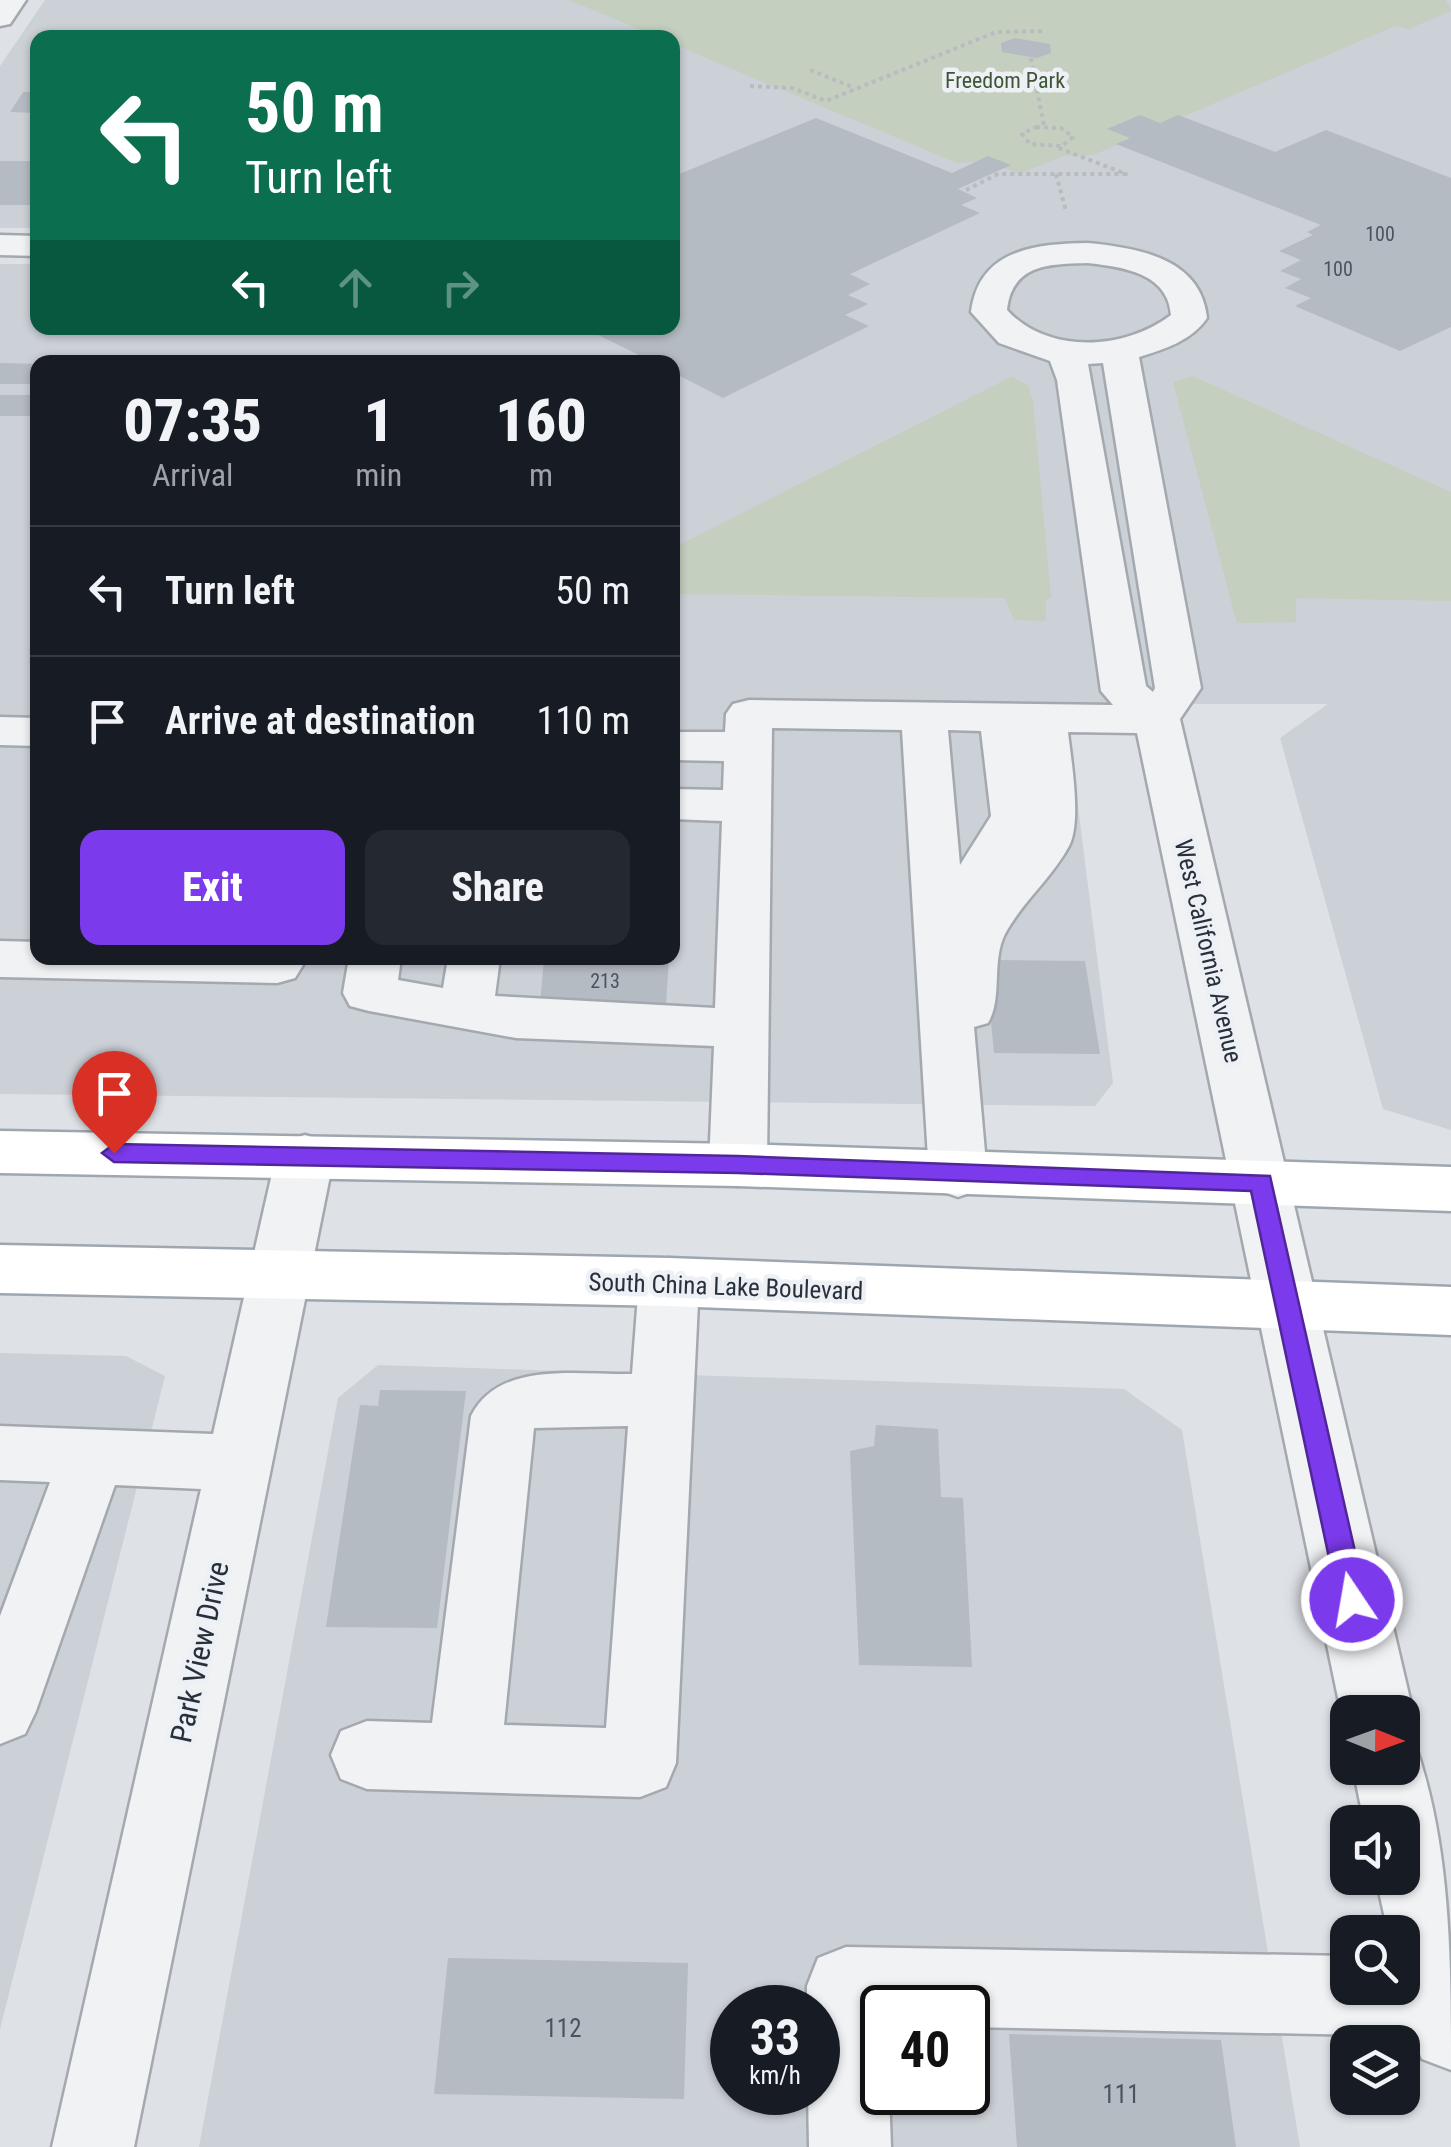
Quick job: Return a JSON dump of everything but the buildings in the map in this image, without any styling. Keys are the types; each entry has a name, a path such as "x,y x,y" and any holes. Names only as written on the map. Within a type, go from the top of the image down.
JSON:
{"main road":[{"path":"0,1152 738,1164 1451,1189"},
{"name":"South China Lake Boulevard","path":"0,1268 670,1282 1451,1311"}],"street":[{"path":"0,18 12,0"},
{"path":"0,246 30,246"},
{"path":"1088,253 1124,256 1155,268 1178,283 1190,300 1190,318 1174,334 1120,352 1065,351 1012,336 989,312 989,290 1002,270 1025,260 1088,253"},
{"path":"1065,351 1076,380 1124,691 1157,720"},
{"path":"1120,352 1178,688 1157,720"},
{"path":"738,1164 748,714 1157,720"},
{"path":"924,716 958,1174"},
{"path":"949,1070 972,1051 968,986 979,933 1047,842 1050,787 1022,718"},
{"name":"West California Avenue","path":"1157,720 1373,1695"},
{"path":"0,731 30,732"},
{"path":"680,749 748,777"},
{"path":"680,778 748,777"},
{"path":"680,801 748,777"},
{"path":"0,959 30,960"},
{"path":"374,965 368,993 435,990 516,1019 744,1028"},
{"path":"435,990 465,965"},
{"name":"Park View Drive","path":"93,2147 305,1156"},
{"path":"366,1755 640,1763 670,1282"},
{"path":"464,1758 503,1416 514,1405 530,1402 663,1398"},
{"path":"0,1453 238,1472"},
{"path":"0,1466 238,1472"},
{"path":"0,1711 88,1469"},
{"path":"850,2147 846,1986 1447,2015 1420,1872"}],"path":[{"path":"750,86 792,88 826,101 996,32 1045,31"},
{"path":"1031,58 1044,126"},
{"path":"810,70 856,88"},
{"path":"966,190 998,174 1126,174 1056,146 1030,144 1022,137 1024,131 1044,126 1061,128 1073,137 1056,146"}],"shaded area":[{"path":"45,0 1451,0 1451,1130 1383,1109 1280,738 1328,704 1065,704 1113,1083 1095,1106 0,1094 0,264 30,264 30,335 680,335 680,30 30,30 30,228 0,228 0,66"},
{"path":"0,1353 126,1356 165,1376 0,2029"},
{"path":"378,1365 1124,1389 1182,1430 1300,2147 199,2147 338,1398"}],"green space":[{"name":"Freedom Park","path":"569,0 1446,0 1451,11 1408,29 1395,26 1093,155 1063,156 1019,174 989,161 957,163 680,47 680,30 641,30"},
{"path":"1192,376 1451,492 1451,601 1296,598 1296,622 1237,623 1173,382"},
{"path":"1011,377 1028,385 1033,402 1051,598 1046,599 1046,621 1014,620 1005,598 680,594 680,544"}],"route":[{"path":"114,1153 738,1164 1261,1182 1352,1600"}]}
